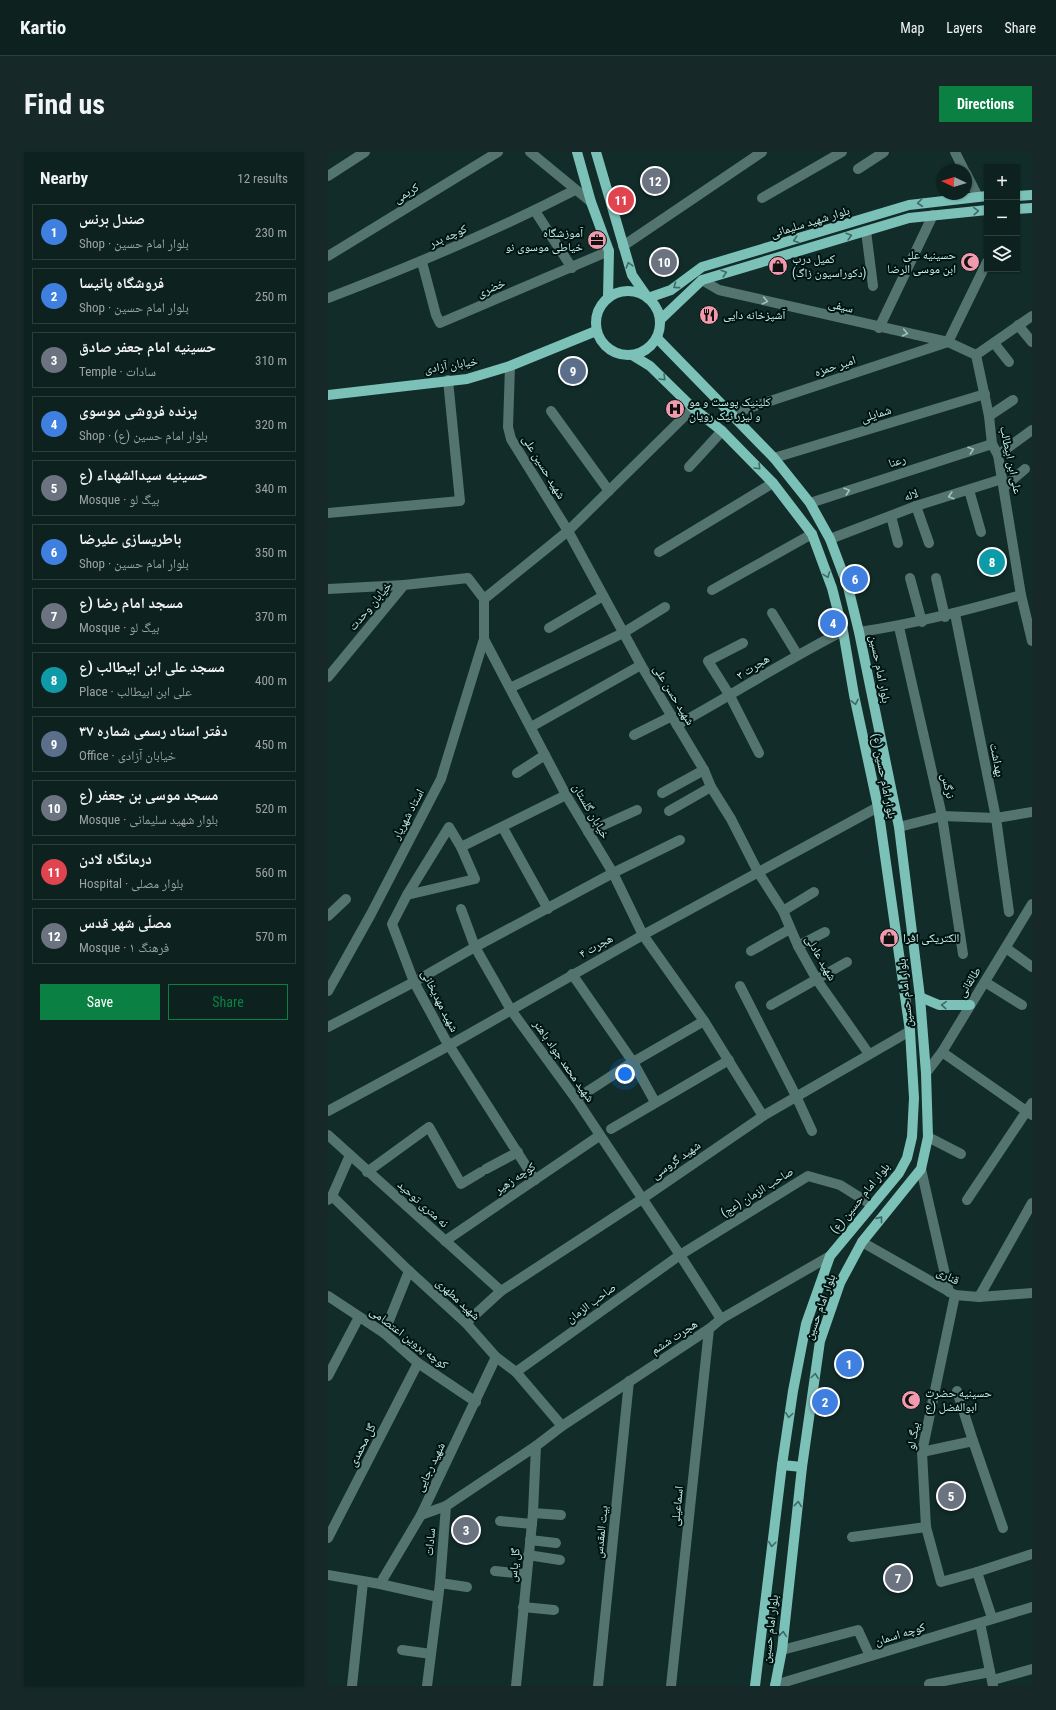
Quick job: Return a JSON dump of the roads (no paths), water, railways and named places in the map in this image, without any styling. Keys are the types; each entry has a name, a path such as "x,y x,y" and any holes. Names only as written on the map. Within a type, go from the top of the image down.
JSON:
{"main road":[{"path":"576,152 591,202 609,251 608,297"},
{"path":"596,152 632,275 656,308 660,320 657,338 649,347 632,355 618,354 608,349 601,341 596,331 595,322 597,312 601,304 608,297 618,292 628,290 639,292 648,298"},
{"path":"1020,196 1032,195"},
{"name":"بلوار شهید سلیمانی","path":"648,298 671,290 702,267 909,204 982,197"},
{"path":"1020,209 1032,208"},
{"name":"بلوار شهید سلیمانی","path":"660,320 702,280 909,218 984,210"},
{"name":"خیابان آزادی","path":"328,395 467,379 510,366 596,331"},
{"name":"بلوار امام حسین","path":"657,338 774,458 810,504 830,539 848,587 859,632 899,827 920,997 926,1073 928,1137 921,1169 862,1242 840,1283 820,1341 802,1467 782,1650 775,1685"},
{"name":"بلوار امام حسین (ع)","path":"632,355 650,366 693,408 722,431 773,483 812,534 832,588 843,631 854,695 878,807 910,1031 914,1098 912,1137 907,1158 899,1173 830,1256"},
{"path":"920,997 939,1005 970,1006"},
{"name":"بلوار امام حسین","path":"755,1686 792,1390 806,1324 830,1256"},
{"path":"782,1465 802,1467"}],"street":[{"path":"328,176 365,152"},
{"name":"کریمی","path":"328,256 498,152"},
{"path":"530,152 591,202"},
{"path":"623,246 762,152"},
{"path":"762,198 842,152"},
{"path":"858,169 884,152"},
{"path":"955,152 961,164"},
{"path":"972,182 982,197"},
{"name":"کوچه بدر","path":"328,298 422,262 535,211 575,190"},
{"path":"535,211 572,268"},
{"path":"879,328 933,215"},
{"path":"866,231 872,286"},
{"name":"خضری","path":"422,262 436,315 440,322 572,268 609,251"},
{"path":"948,342 984,268"},
{"name":"سیفی","path":"702,280 719,290 879,328 948,342 976,355"},
{"path":"976,355 1032,316"},
{"path":"1018,325 1032,342"},
{"name":"امیر حمزه","path":"731,414 948,342"},
{"path":"994,343 1009,362"},
{"name":"علی ابن ابیطالب","path":"976,355 989,416 992,444 998,455 1021,595 1032,639"},
{"name":"شهید حسین علی","path":"510,366 508,427 511,439 568,531"},
{"path":"328,513 460,501 448,380"},
{"name":"شمایلی","path":"774,458 985,394"},
{"path":"989,416 1013,400"},
{"path":"484,599 568,531 693,408"},
{"path":"551,411 608,491"},
{"path":"998,455 1032,430"},
{"path":"689,467 722,431"},
{"name":"رعنا","path":"810,504 992,444"},
{"path":"1003,483 1025,470"},
{"path":"659,552 773,483"},
{"name":"لاله","path":"830,539 916,506 968,490 1003,483"},
{"path":"968,490 981,532"},
{"path":"916,506 929,543"},
{"path":"891,516 898,543"},
{"name":"شهید حسن علی","path":"568,531 641,665 704,770 711,787 758,872"},
{"path":"712,590 812,534"},
{"name":"خیابان وحدت","path":"328,677 404,585 468,578 484,599"},
{"path":"910,578 922,622"},
{"name":"بهداشت","path":"936,578 950,615 996,818 1009,912"},
{"path":"328,589 404,585"},
{"path":"859,632 922,622 1021,595"},
{"path":"549,628 603,596"},
{"name":"خیابان گلستان","path":"484,599 484,638 566,795 613,873 643,935 704,1021 764,1116"},
{"path":"510,688 623,633 665,607"},
{"path":"772,613 797,654"},
{"name":"نرگس","path":"898,627 942,816 963,954"},
{"name":"هجرت ۳","path":"677,726 730,696 797,654 843,631"},
{"name":"استاد شهریار","path":"328,991 371,914 441,780 484,638"},
{"path":"743,643 708,661 730,696 759,753"},
{"path":"530,727 641,665"},
{"path":"634,735 672,716"},
{"path":"517,773 545,755"},
{"path":"662,793 704,770"},
{"path":"670,811 711,787"},
{"path":"407,894 475,879 461,848 566,795"},
{"name":"هجرت ۴","path":"328,1111 448,1046 572,974 878,807"},
{"path":"588,832 637,810"},
{"path":"899,827 942,816 996,818 1032,812"},
{"name":"شهید مهدیخانی","path":"461,848 449,826 407,894 392,924 414,982 448,1046 535,1180"},
{"path":"503,828 548,909"},
{"path":"328,1028 613,873 680,840"},
{"name":"شهید عادلی","path":"758,872 783,911 798,946 817,980 869,1054"},
{"path":"783,911 814,892"},
{"path":"328,916 346,899"},
{"name":"طالقانی","path":"926,1073 942,1052 1032,904"},
{"name":"شهید محمد جواد باهنر","path":"461,909 475,947 511,1010 576,1099 721,1319"},
{"path":"751,951 790,929"},
{"path":"798,946 825,932"},
{"path":"1006,948 1032,967"},
{"path":"771,1005 848,962"},
{"path":"572,974 633,1062 655,1102"},
{"path":"985,982 1022,1006"},
{"path":"740,986 796,1096 812,1131"},
{"path":"576,1099 633,1062 704,1021"},
{"name":"شهید گروسی","path":"466,1323 501,1292 764,1116 910,1031"},
{"path":"942,1052 1029,1114"},
{"path":"611,1129 729,1060"},
{"path":"967,1200 1029,1114 1032,1103"},
{"path":"367,1172 429,1126 461,1184 518,1152"},
{"name":"نه متری توحید","path":"328,1135 501,1292"},
{"name":"کوچه زهیر","path":"445,1241 599,1136"},
{"path":"928,1137 961,1154"},
{"path":"330,1198 350,1155"},
{"path":"921,1169 952,1294"},
{"name":"صاحب الزمان (عج)","path":"680,1255 808,1176 840,1185 872,1205"},
{"name":"شهید مطهری","path":"330,1198 466,1323 496,1357 516,1372 562,1426"},
{"path":"979,1297 1032,1203"},
{"name":"قناری","path":"862,1242 952,1294 979,1297 1032,1293"},
{"name":"صاحب الزمان","path":"516,1372 680,1255"},
{"name":"هجرت ششم","path":"536,1446 562,1426 629,1381 709,1330 721,1319 830,1256"},
{"path":"384,1332 409,1271"},
{"name":"بیگ لو","path":"952,1294 922,1452 926,1527 941,1582 977,1572"},
{"name":"کوچه پروین اعتصامی","path":"328,1296 384,1332 418,1363 476,1402"},
{"path":"328,1376 359,1317"},
{"name":"اسماعیلی","path":"671,1686 709,1330"},
{"name":"شهید رجایی","path":"380,1584 421,1516 496,1357"},
{"name":"گل محمدی","path":"328,1538 418,1363"},
{"name":"بیت المقدس","path":"598,1686 629,1381"},
{"path":"957,1391 1003,1528"},
{"path":"922,1452 973,1441"},
{"path":"421,1516 446,1506 536,1446"},
{"name":"گل یاس","path":"516,1686 533,1513 536,1446"},
{"name":"سادات","path":"427,1686 440,1583 446,1506"},
{"path":"533,1513 561,1514"},
{"path":"500,1521 532,1524"},
{"path":"852,1537 926,1527"},
{"path":"530,1540 556,1543"},
{"path":"992,1618 977,1572 1032,1554"},
{"path":"528,1555 560,1560"},
{"path":"495,1571 526,1574"},
{"path":"328,1575 380,1584 438,1597"},
{"path":"352,1686 363,1582"},
{"path":"440,1583 467,1586"},
{"path":"523,1607 554,1610"},
{"name":"کوچه اسمان","path":"775,1685 980,1623 992,1618 1032,1608"},
{"path":"980,1623 992,1679"},
{"path":"782,1650 858,1630 870,1656"},
{"path":"402,1650 431,1654"},
{"path":"929,1684 992,1679 1032,1669"}],"place":[{"name":"مصلّی شهر قدس","path":"655,181"},
{"name":"درمانگاه لادن","path":"621,200"},
{"name":"آموزشگاه خیاطی موسوی نو","path":"597,240"},
{"name":"مسجد موسی بن جعفر (ع","path":"664,262"},
{"name":"حسینیه علی ابن موسی الرضا","path":"970,262"},
{"name":"کمیل درب (دکوراسیون زاگ)","path":"778,266"},
{"name":"آشپزخانه دایی","path":"709,315"},
{"name":"دفتر اسناد رسمی شماره ۳۷","path":"573,371"},
{"name":"کلینیک پوست و مو و لیزر نیک رویان","path":"675,409"},
{"name":"مسجد علی ابن ابیطالب (ع","path":"992,562"},
{"name":"باطریسازی علیرضا","path":"855,579"},
{"name":"پرنده فروشی موسوی","path":"833,623"},
{"name":"الکتریکی افرا","path":"889,938"},
{"name":"صندل برنس","path":"849,1364"},
{"name":"حسینیه حضرت ابوالفضل (ع","path":"911,1400"},
{"name":"فروشگاه پانیسا","path":"825,1402"},
{"name":"حسینیه سیدالشهداء (ع","path":"951,1496"},
{"name":"حسینیه امام جعفر صادق","path":"466,1530"},
{"name":"مسجد امام رضا (ع","path":"898,1578"}]}
